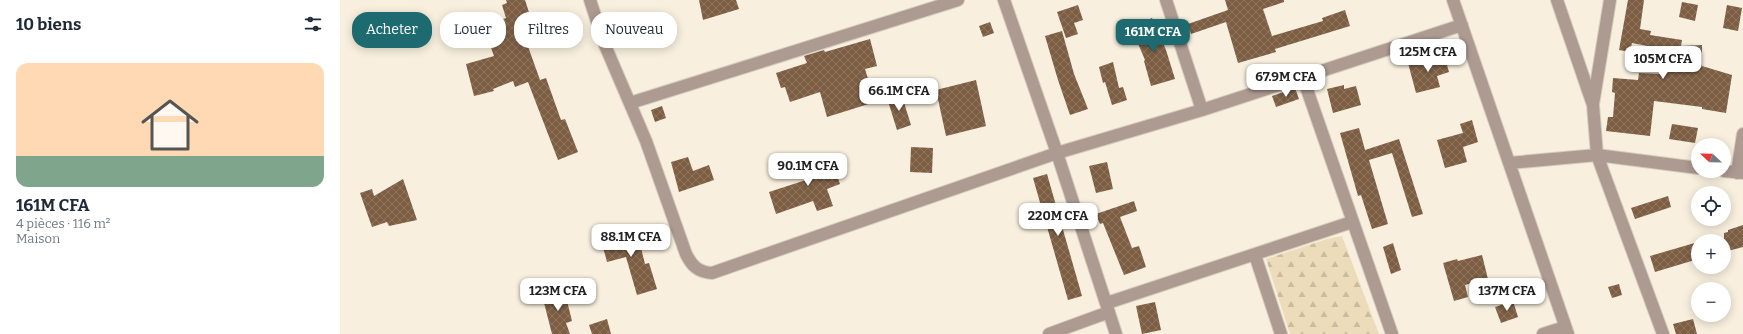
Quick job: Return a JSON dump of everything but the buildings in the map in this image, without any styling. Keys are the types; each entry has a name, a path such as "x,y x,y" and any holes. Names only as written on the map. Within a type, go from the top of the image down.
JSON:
{"street":[{"path":"590,0 606,51 630,103 668,200 686,254 692,265 704,273 712,273 734,266 1057,153 1202,110 1462,25"},
{"path":"630,103 958,0"},
{"path":"1004,0 1057,153 1116,334"},
{"path":"1166,0 1202,110"},
{"path":"1454,0 1567,331 1543,334"},
{"path":"1557,0 1593,105"},
{"path":"1610,0 1593,105 1597,155 1663,334"},
{"path":"1303,78 1392,334"},
{"path":"1740,173 1743,134"},
{"path":"1509,163 1597,155 1691,167"},
{"path":"1049,334 1108,308 1352,222"},
{"path":"1256,255 1281,334"}],"green space":[{"path":"1342,236 1379,334 1290,334 1266,259 1327,239"}]}
